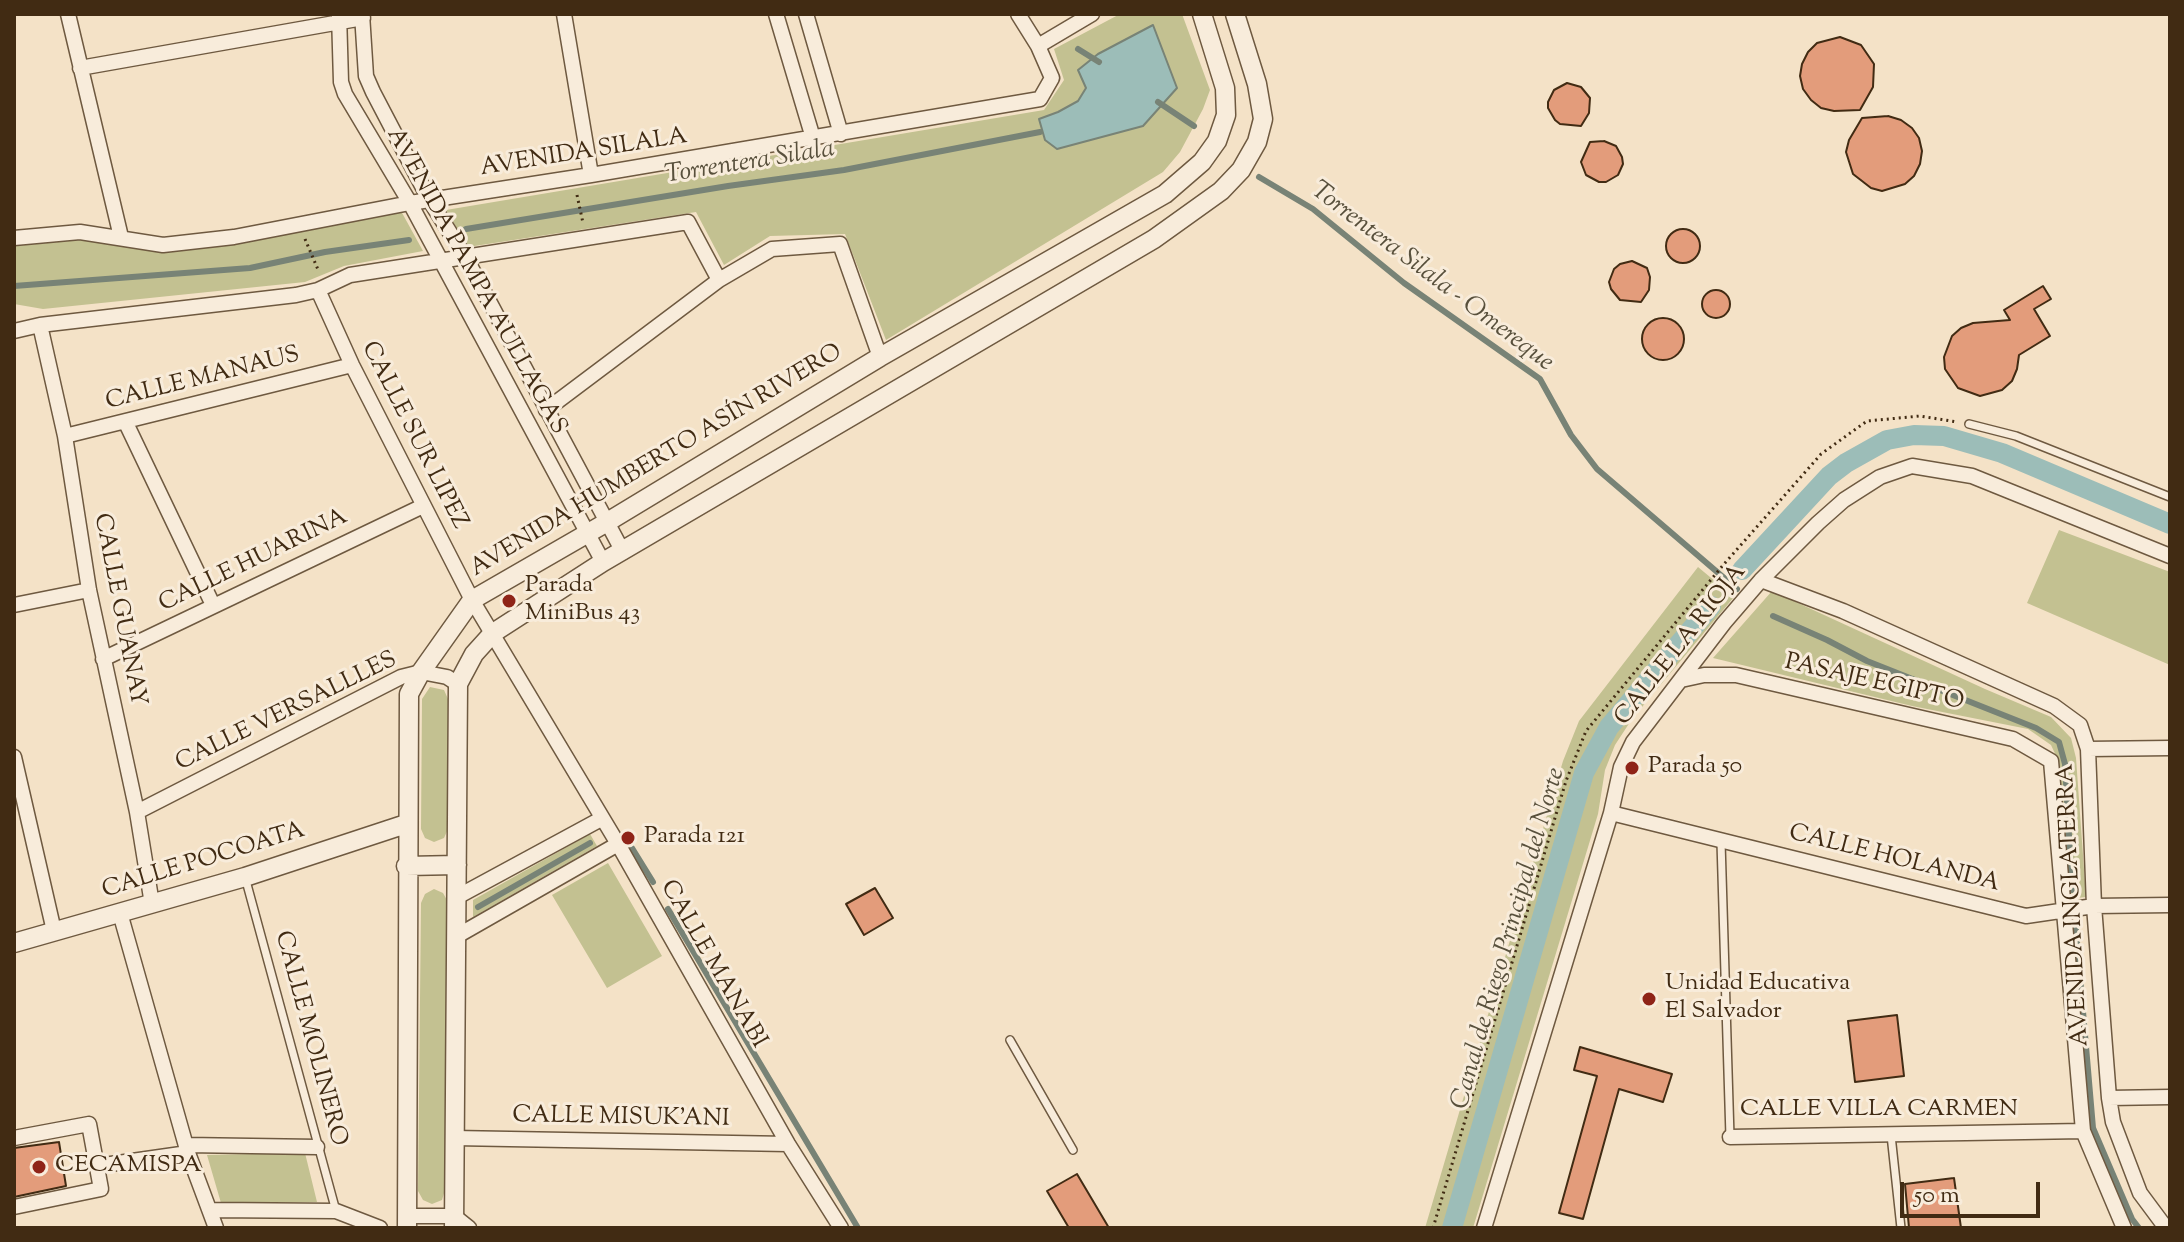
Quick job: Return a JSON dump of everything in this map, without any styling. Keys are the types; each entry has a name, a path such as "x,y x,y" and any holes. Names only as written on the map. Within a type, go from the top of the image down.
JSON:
{"street":[{"path":"68,14 121,237"},
{"path":"564,14 591,175"},
{"path":"776,14 813,138"},
{"path":"806,14 841,134"},
{"path":"1018,14 1038,46 1085,16"},
{"name":"AVENIDA HUMBERTO ASÍN RIVERO","path":"407,1222 406,824 409,694 421,672 472,600 880,357 1165,194 1202,162 1217,141 1226,115 1225,88 1202,14"},
{"path":"407,1222 459,1224 454,1138 458,684 474,654 493,633 603,562 1154,239 1221,191 1241,170 1257,142 1263,119 1257,84 1235,14"},
{"path":"80,68 362,16"},
{"name":"AVENIDA PAMPA AULLAGAS","path":"362,16 366,76 430,201 466,258 623,552"},
{"name":"AVENIDA PAMPA AULLAGAS","path":"339,18 341,82 345,94 410,203 603,562"},
{"name":"AVENIDA SILALA","path":"14,238 80,232 163,245 234,237 410,203 1040,99 1052,78 1038,46"},
{"path":"1135,210 1154,239"},
{"path":"14,331 40,325 318,290 350,275 688,222 719,280"},
{"path":"546,410 719,280 772,249 840,244 880,357"},
{"name":"CALLE SUR LIPEZ","path":"318,290 352,365 472,600"},
{"name":"CALLE GUANAY","path":"40,325 65,436 89,590 137,812 152,904"},
{"name":"CALLE MANAUS","path":"65,436 352,365"},
{"path":"126,423 213,605"},
{"name":"CALLE LA RIOJA","path":"1484,1228 1611,813 1621,767 1633,742 1761,580 1844,500 1880,477 1912,466 1972,476 2170,556"},
{"name":"CALLE HUARINA","path":"103,659 423,506"},
{"name":"AVENIDA INGLATERRA","path":"1761,580 1843,611 2054,706 2080,725 2088,749 2094,906 2113,1122 2140,1193 2166,1228"},
{"path":"14,605 89,590"},
{"name":"CALLE MANABI","path":"472,600 618,844 788,1144 841,1228"},
{"name":"CALLE VERSALLLES","path":"137,812 401,677 421,672 447,677 458,684"},
{"name":"PASAJE EGIPTO","path":"1681,680 1704,675 1736,675 2013,739 2051,761"},
{"path":"2088,749 2170,748"},
{"path":"14,757 54,931"},
{"name":"AVENIDA INGLATERRA","path":"2051,761 2083,1131 2124,1228"},
{"name":"CALLE HOLANDA","path":"1611,813 2026,916 2094,906 2170,905"},
{"path":"457,897 601,819"},
{"name":"CALLE POCOATA","path":"14,943 245,877 406,824"},
{"path":"457,936 618,844"},
{"path":"406,866 457,865"},
{"path":"120,913 187,1149 216,1228"},
{"path":"2109,1098 2170,1097"},
{"path":"14,1138 89,1124 101,1189 14,1207"},
{"name":"CALLE VILLA CARMEN","path":"1730,1137 2083,1131"},
{"name":"CALLE MISUK'ANI","path":"454,1138 788,1144"},
{"path":"97,1166 187,1149 317,1147"},
{"path":"211,1210 336,1211 380,1228"}],"lane":[{"path":"1969,424 2016,436 2170,497"},
{"name":"CALLE VILLA CARMEN","path":"1721,839 1730,1137"},
{"name":"CALLE MOLINERO","path":"245,877 336,1211"},
{"path":"1010,1040 1073,1150"},
{"path":"1891,1135 1901,1228"}],"path":[{"path":"579,201 582,219"},
{"path":"309,248 314,261"}],"shaded area":[{"path":"1120,14 1182,14 1210,90 1180,152 1163,172 886,340 845,234 770,236 724,265 696,212 468,247 446,210 1044,110 1064,80 1054,49"},
{"path":"401,211 423,251 344,266 305,282 43,309 14,304 14,246 80,240 161,250"},
{"path":"2059,530 2170,572 2170,665 2027,603"},
{"path":"1698,567 1734,597 1632,719 1615,745 1605,770 1598,814 1473,1228 1425,1228 1563,761 1579,721"},
{"path":"1772,591 2051,717 2071,738 2076,758 2086,897 2067,899 2058,760 2051,745 2028,729 1912,706 1713,658"},
{"path":"430,687 444,690 448,699 448,829 444,838 434,842 425,838 421,829 422,699"},
{"path":"590,834 597,846 473,917 473,900"},
{"path":"608,863 662,956 607,988 552,895"},
{"path":"434,889 443,893 448,902 445,1190 442,1200 432,1204 423,1200 418,1191 421,903 425,894"},
{"path":"305,1153 317,1202 221,1203 207,1155"}],"water":[{"path":"1153,25 1177,88 1143,126 1057,149 1045,140 1039,119 1078,101 1086,88 1078,70 1098,54"}],"building":[{"path":"1840,37 1861,45 1874,64 1873,87 1860,110 1821,108 1803,89 1800,76 1808,52 1817,43"},
{"path":"1567,83 1581,87 1590,98 1589,113 1581,126 1560,124 1548,108 1554,90"},
{"path":"1888,116 1912,128 1919,138 1922,151 1914,176 1905,184 1882,191 1871,188 1853,174 1846,152 1862,118"},
{"path":"1604,141 1616,146 1623,164 1618,175 1606,182 1599,182 1586,175 1581,162 1590,142"},
{"path":"1683,229 1695,234 1700,246 1695,258 1683,263 1671,258 1666,246 1671,234"},
{"path":"1632,261 1647,268 1650,277 1649,290 1641,302 1620,300 1609,282 1614,269"},
{"path":"2043,286 2051,299 2034,309 2050,336 2019,355 2012,381 2002,390 1980,396 1958,388 1945,369 1944,357 1952,336 1973,323 2010,320 2004,310"},
{"path":"1716,290 1726,294 1730,304 1726,314 1716,318 1706,314 1702,304 1706,294"},
{"path":"1663,318 1678,324 1684,339 1678,354 1663,360 1648,354 1642,339 1648,324"},
{"path":"875,888 893,918 864,935 846,904"},
{"path":"1897,1015 1904,1076 1855,1082 1848,1021"},
{"path":"1580,1047 1672,1074 1663,1102 1619,1089 1583,1219 1559,1213 1597,1076 1574,1070"},
{"name":"CECAMISPA","path":"59,1142 66,1186 14,1197 14,1148"},
{"path":"1077,1174 1109,1228 1069,1228 1047,1191"},
{"path":"1954,1178 1961,1228 1909,1228 1905,1184"}],"waterway":[{"path":"1078,49 1099,62"},
{"name":"Torrentera Silala - Omereque","path":"1158,102 1194,126"},
{"name":"Torrentera Silala","path":"466,229 844,170 1040,132"},
{"name":"Torrentera Silala - Omereque","path":"1259,177 1313,209 1404,283 1540,379 1571,435 1597,469 1737,589"},
{"name":"Torrentera Silala","path":"14,286 250,268 325,252 409,240"},
{"name":"Canal de Riego Principal del Norte","path":"1742,570 1829,476 1887,440 1914,435 1944,436 2002,453 2170,524"},
{"name":"Canal de Riego Principal del Norte","path":"1452,1228 1584,773 1609,727 1711,606"},
{"name":"Torrentera Silala - Omereque","path":"1773,616 1867,661 2036,728 2059,742 2065,764 2072,890"},
{"path":"478,907 590,843"},
{"path":"632,848 653,882"},
{"path":"668,909 858,1228"},
{"name":"Torrentera Silala - Omereque","path":"2076,930 2093,1128 2132,1219 2139,1228"}],"place":[{"name":"Parada MiniBus 43","path":"509,601"},
{"name":"Parada 50","path":"1632,768"},
{"name":"Parada 121","path":"628,838"},
{"name":"Unidad Educativa El Salvador","path":"1649,999"},
{"name":"CECAMISPA","path":"39,1167"}]}
